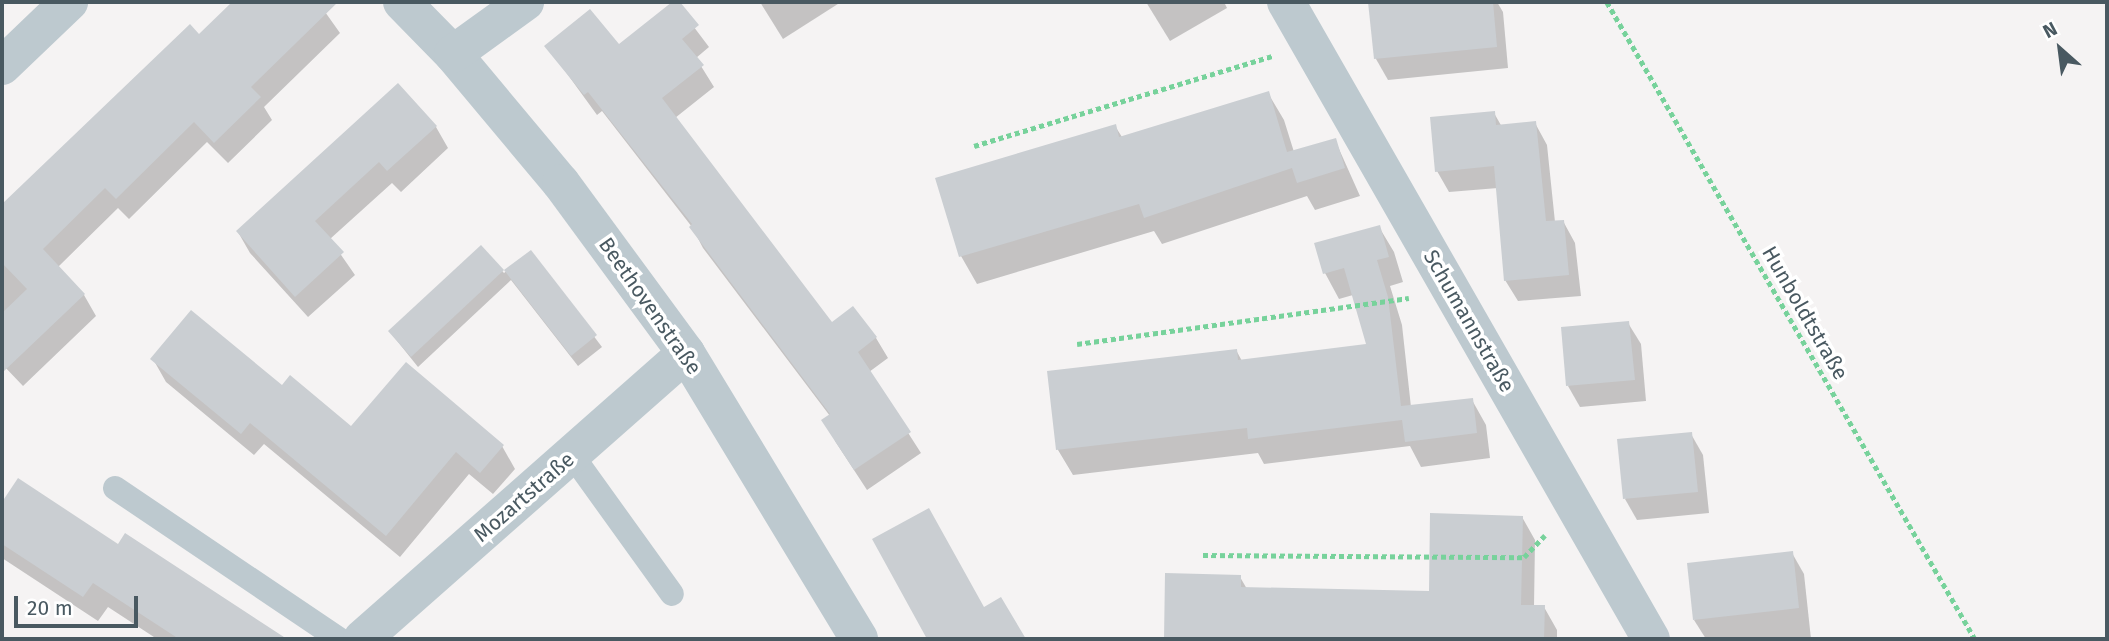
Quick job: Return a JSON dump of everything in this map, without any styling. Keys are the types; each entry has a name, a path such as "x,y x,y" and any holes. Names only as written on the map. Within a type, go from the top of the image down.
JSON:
{"street":[{"path":"2,66 69,2"},
{"name":"Beethovenstraße","path":"402,2 453,54 561,183 686,354 859,639"},
{"path":"453,54 525,2"},
{"name":"Schumannstraße","path":"1286,2 1651,639"},
{"name":"Mozartstraße","path":"362,639 686,354"}],"lane":[{"path":"572,455 672,594"},
{"path":"115,488 338,639"}],"path":[{"name":"Hunboldtstraße","path":"1607,2 1975,639"},
{"path":"974,146 1310,44"},
{"path":"1077,344 1452,292"},
{"path":"1203,555 1524,557 1574,503"}],"building":[{"path":"232,2 338,2 251,87 261,97 214,143 194,122 116,199 105,188 43,249 85,294 2,373 2,313 27,289 2,263 2,204 190,24 199,34"},
{"path":"672,2 680,2 699,25 682,39 704,65 662,98 832,322 853,306 877,337 858,352 911,432 854,470 821,420 830,414 689,227 692,224 588,92 584,95 544,46 590,9 619,44"},
{"path":"1368,2 1493,2 1497,47 1374,59"},
{"path":"398,83 437,126 387,171 379,162 315,221 344,252 295,297 236,231"},
{"path":"1269,91 1287,152 1336,138 1345,168 1297,183 1292,168 1144,218 1139,204 959,257 935,178 1116,124 1119,137"},
{"path":"1495,111 1496,125 1536,121 1546,221 1564,220 1569,275 1504,281 1494,166 1435,172 1430,117"},
{"path":"1380,225 1389,257 1377,260 1388,297 1401,406 1473,398 1477,433 1405,442 1402,420 1248,439 1247,428 1056,450 1047,371 1237,349 1238,360 1366,344 1344,268 1323,274 1314,243"},
{"path":"481,245 504,270 411,357 388,331"},
{"path":"531,250 597,335 571,356 504,270"},
{"path":"191,310 282,385 290,375 351,426 406,362 504,445 480,473 456,452 386,536 250,423 241,434 150,359"},
{"path":"1629,321 1635,380 1566,386 1561,327"},
{"path":"1692,432 1698,492 1623,499 1617,439"},
{"path":"18,478 118,544 125,533 287,639 179,639 93,583 83,597 2,544 2,502"},
{"path":"929,508 984,607 1001,597 1026,639 927,639 872,539"},
{"path":"1430,513 1523,516 1521,605 1545,605 1544,639 1164,639 1165,573 1241,575 1241,587 1429,591"},
{"path":"1793,551 1799,608 1693,620 1687,563"}]}
